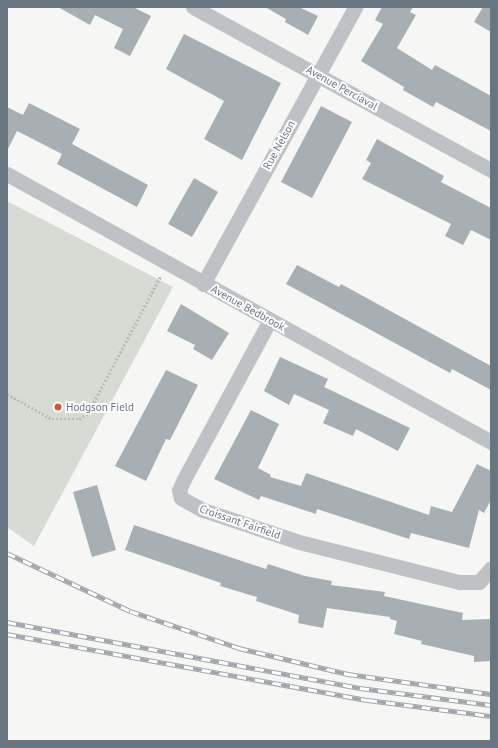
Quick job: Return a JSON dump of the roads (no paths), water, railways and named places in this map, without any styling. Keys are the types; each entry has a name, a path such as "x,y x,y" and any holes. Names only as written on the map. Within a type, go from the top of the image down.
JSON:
{"street":[{"name":"Avenue Perciaval","path":"193,7 491,170"},
{"name":"Rue Nelson","path":"203,284 355,7"},
{"name":"Avenue Bedbrook","path":"7,174 203,284 491,442"},
{"name":"Croissant Fairfield","path":"270,320 181,484 181,498 203,510 299,542 460,582 480,582 491,568"}],"railway":[{"path":"7,553 130,611 239,648 348,674 491,694"},
{"path":"7,622 360,688 491,705"},
{"path":"7,634 368,700 491,716"}],"place":[{"name":"Hodgson Field","path":"58,407"}]}
